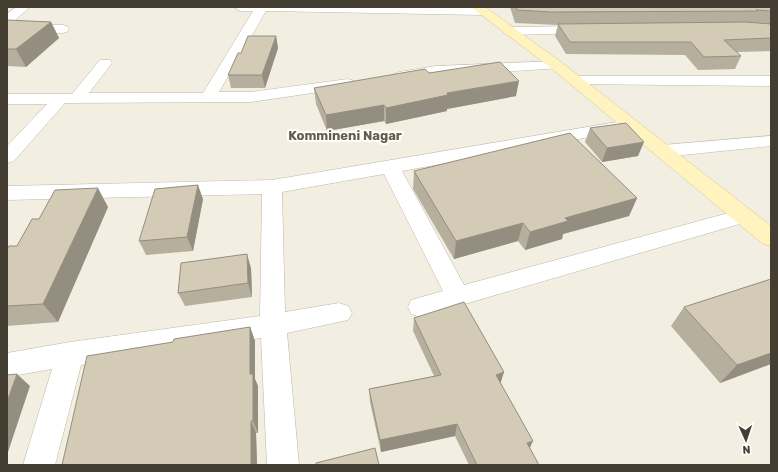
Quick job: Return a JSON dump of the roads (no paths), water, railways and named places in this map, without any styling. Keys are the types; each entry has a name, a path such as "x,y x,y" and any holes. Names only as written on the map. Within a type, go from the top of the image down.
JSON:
{"street":[{"path":"7,20 24,7"},
{"path":"240,7 479,9 556,65 771,238"},
{"path":"208,97 262,7"},
{"path":"7,28 62,29"},
{"path":"510,31 597,30"},
{"path":"7,157 105,63"},
{"path":"382,79 436,72 556,65"},
{"path":"576,81 771,82"},
{"path":"7,99 252,97 359,82"},
{"path":"7,193 272,187 630,124"},
{"path":"663,151 771,141"},
{"path":"390,167 458,296"},
{"path":"272,187 274,326 283,465"},
{"path":"420,307 743,216"},
{"path":"7,365 70,354 274,326 339,313"},
{"path":"40,465 70,354"}],"district":[{"name":"Kommineni Nagar","path":"345,135"}]}
